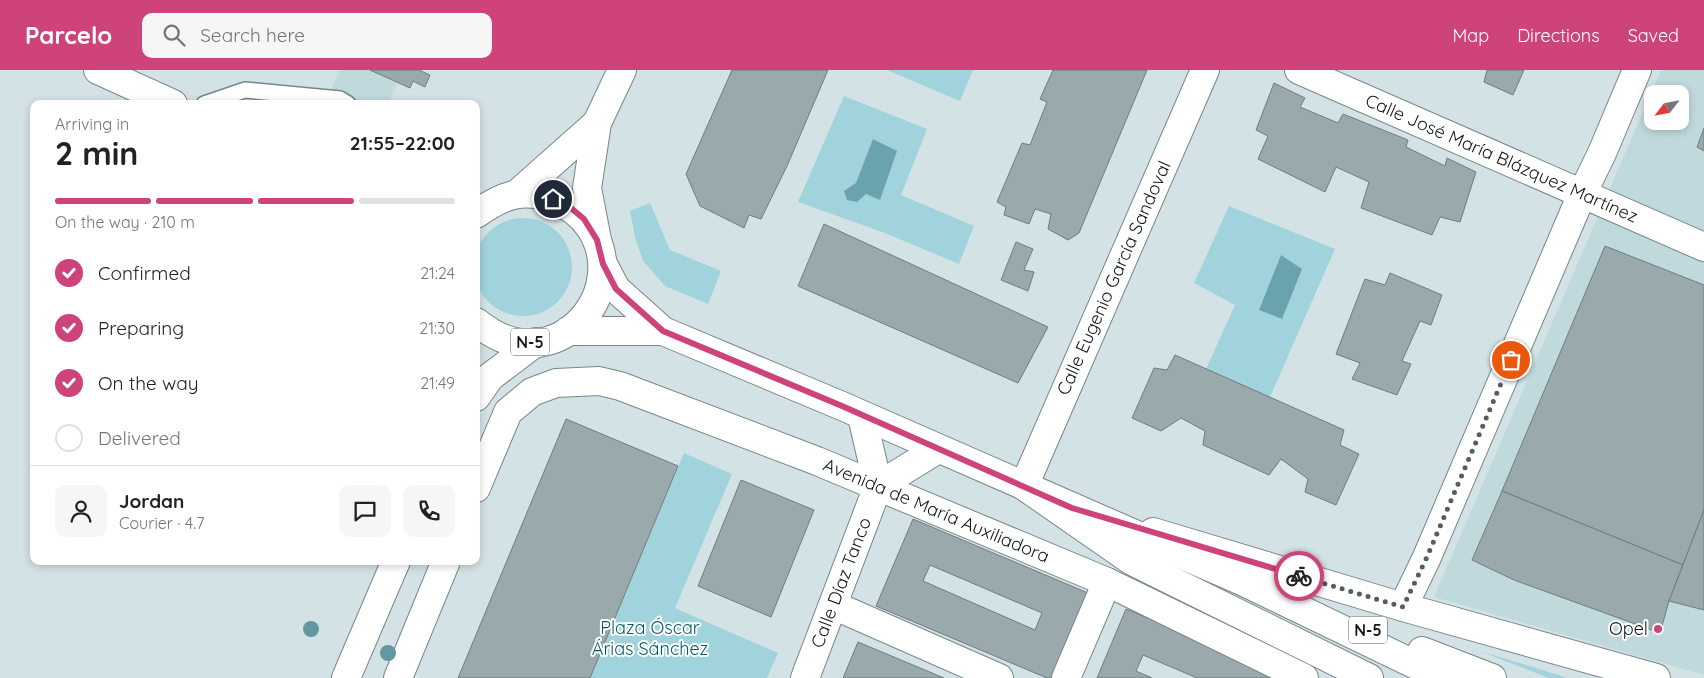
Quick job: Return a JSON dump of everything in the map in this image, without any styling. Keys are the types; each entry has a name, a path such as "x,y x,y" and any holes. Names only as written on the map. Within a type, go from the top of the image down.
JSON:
{"main road":[{"path":"98,70 163,100"},
{"path":"600,252 587,188 597,123 622,70"},
{"name":"Calle Eugenio García Sandoval","path":"1024,486 1205,70"},
{"name":"Calle José María Blázquez Martínez","path":"1299,70 1704,247"},
{"path":"1403,607 1637,70"},
{"path":"517,194 597,123"},
{"name":"N-5","path":"480,211 494,202 517,194 542,194 565,203 584,219 616,289 663,331 1244,582 1492,678"},
{"name":"N-5","path":"480,325 502,338 519,342 536,342 552,339 568,331 583,319 595,303 601,284 600,252"},
{"name":"N-5","path":"568,331 663,331"},
{"path":"480,391 490,377 536,342"},
{"name":"Avenida de María Auxiliadora","path":"480,478 508,412 532,392 556,383 599,382 620,386 817,461 1108,582 1304,678"},
{"path":"862,416 878,486 938,449"},
{"name":"Calle Díaz Tanco","path":"805,678 878,486"},
{"path":"1024,486 1132,562 1369,678"},
{"path":"1072,508 1403,607 1656,678"},
{"path":"346,678 394,565"},
{"path":"398,678 444,565"},
{"path":"1066,678 1108,582"},
{"name":"N-5","path":"1244,582 1443,678"},
{"path":"833,605 999,678"}],"lane":[{"path":"216,100 245,90 342,100"}],"shaded area":[{"path":"340,70 370,70 397,83 390,100 327,100"},
{"path":"1661,70 1704,70 1704,675 1434,597 1644,109 1644,130 1689,130 1689,85 1655,85"},
{"path":"873,139 897,151 880,200 866,194 857,202 847,200 844,191 856,183"},
{"path":"1281,255 1302,269 1282,319 1259,310"}],"green space":[{"path":"887,70 973,70 960,101"},
{"path":"844,96 927,129 901,195 974,226 959,264 885,233 798,202"},
{"path":"650,203 670,250 721,271 708,304 665,286 643,261 635,237 630,211"},
{"path":"1229,206 1335,249 1270,397 1206,369 1235,305 1194,283"},
{"path":"523,218 542,221 558,232 569,248 572,267 569,286 558,302 542,313 523,316 504,313 488,302 480,291 480,243 488,232 504,221"},
{"name":"Plaza Óscar Árias Sánchez","path":"684,453 732,474 675,608 778,653 767,678 590,678"},
{"path":"1480,651 1568,678 1549,678"}],"building":[{"path":"370,70 419,70 430,75 425,87 413,81 410,88"},
{"path":"732,70 828,70 787,166 761,219 749,215 744,228 700,206 686,174"},
{"path":"1053,70 1147,70 1079,233 1068,240 1048,229 1051,214 1035,209 1029,224 1004,215 1006,207 997,202 1022,143 1030,145 1047,102 1040,99"},
{"path":"1487,70 1524,70 1513,95 1484,82"},
{"path":"1274,83 1305,98 1300,107 1338,123 1343,114 1408,140 1406,147 1445,166 1447,158 1476,172 1460,222 1440,217 1432,235 1361,208 1369,182 1336,167 1325,192 1258,159 1268,136 1256,130"},
{"path":"1704,128 1704,151 1697,147"},
{"path":"824,224 1048,327 1018,383 798,286"},
{"path":"1016,242 1033,249 1024,270 1034,272 1028,291 1001,280"},
{"path":"1605,246 1704,285 1704,510 1683,565 1502,491"},
{"path":"1390,273 1442,295 1431,325 1420,321 1402,361 1411,364 1397,395 1352,379 1360,363 1336,354 1365,279 1385,285"},
{"path":"1175,355 1344,430 1340,445 1359,454 1336,505 1305,492 1308,479 1281,459 1269,475 1203,445 1205,431 1181,418 1161,431 1132,418 1154,368 1167,370"},
{"path":"566,419 678,466 590,678 458,678"},
{"path":"741,480 814,510 771,617 698,586"},
{"path":"1502,491 1683,565 1669,601 1660,633 1514,580 1472,560"},
{"path":"1704,510 1704,610 1669,601"},
{"path":"913,519 1088,593 1053,678 1047,678 876,606","holes":["930,565 1042,613 1035,630 923,581"]},
{"path":"1126,609 1291,678 1197,678 1143,655 1136,671 1152,678 1097,678"},
{"path":"858,642 944,678 843,678"}],"way so far":[{"path":"1299,576 1403,607 1427,557 1511,360"}],"place":[{"name":"Opel","path":"1658,629"}],"route":[{"path":"553,199 565,203 584,219 597,240 603,264 616,289 663,331 842,406 1072,508 1299,576"}]}
